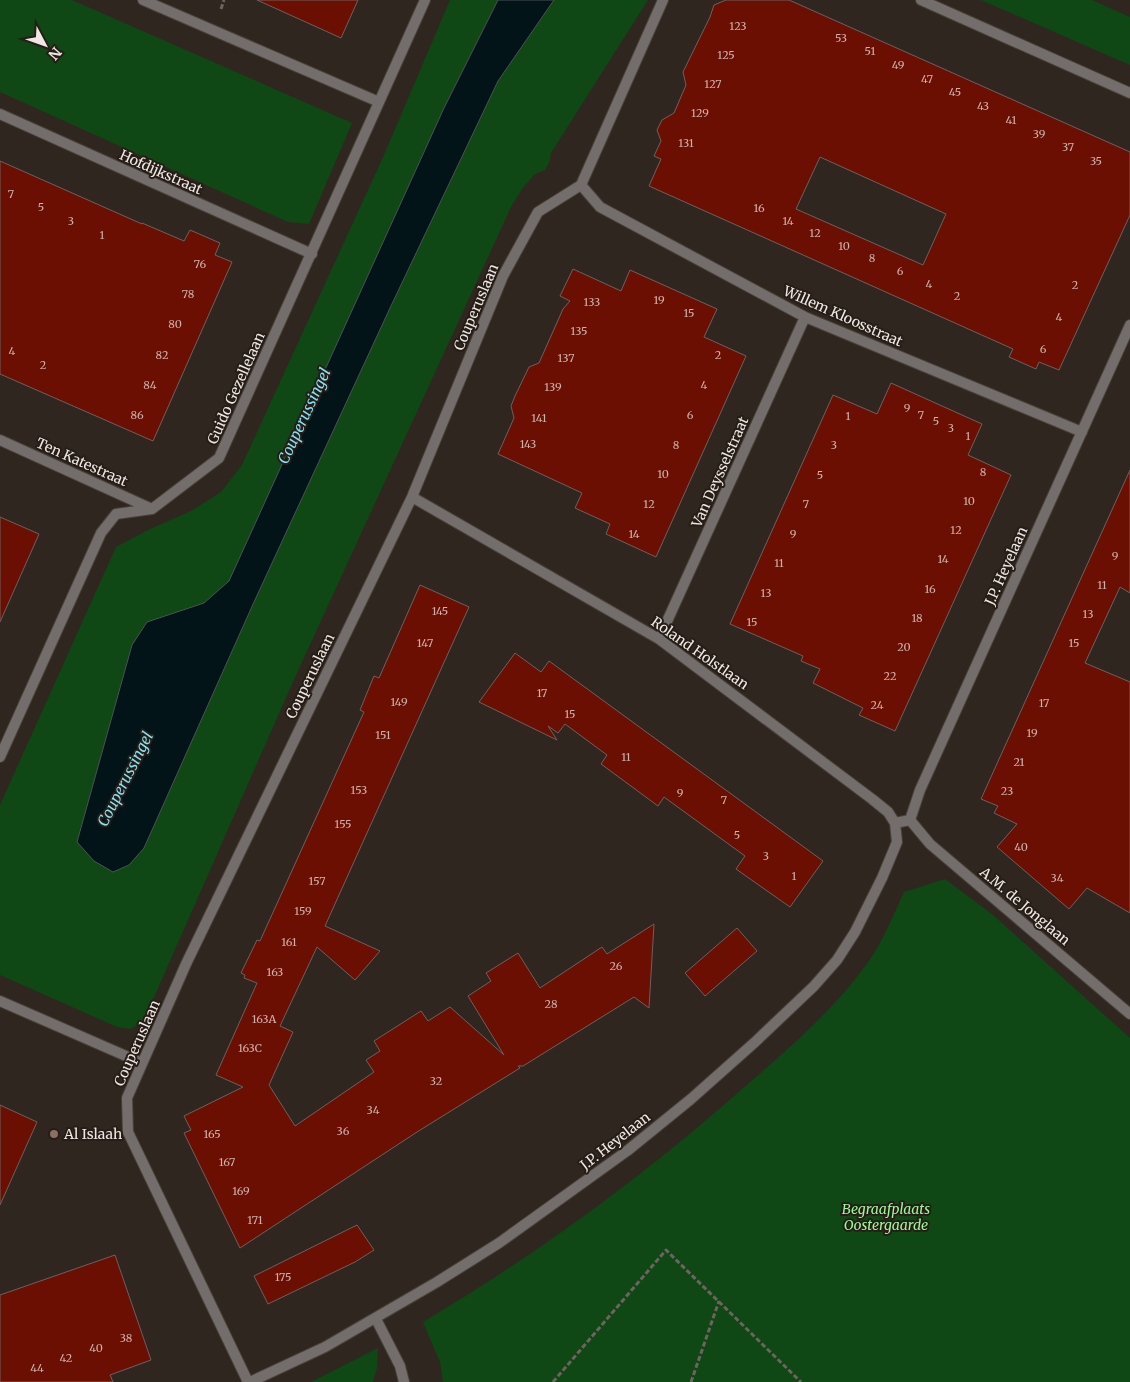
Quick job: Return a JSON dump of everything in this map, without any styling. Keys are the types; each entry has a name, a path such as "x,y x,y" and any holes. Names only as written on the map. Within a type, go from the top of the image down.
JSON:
{"street":[{"path":"144,0 379,102"},
{"name":"Guido Gezellelaan","path":"0,757 101,533 116,514 152,509 219,458 425,0"},
{"path":"581,185 663,0"},
{"path":"921,0 1130,93"},
{"name":"Hofdijkstraat","path":"0,114 312,254"},
{"name":"Willem Kloosstraat","path":"581,185 600,206 805,317 1082,432"},
{"name":"Couperuslaan","path":"249,1382 128,1132 127,1098 186,964 412,497 503,276 538,212 581,185"},
{"name":"Van Deysselstraat","path":"659,639 805,317"},
{"name":"J.P. Heyelaan","path":"249,1382 325,1347 376,1319 499,1243 559,1201 627,1151 691,1098 754,1043 820,980 837,960 855,932 882,878 897,842 903,821 920,790 1082,432 1127,341 1130,325"},
{"name":"Ten Katestraat","path":"0,440 152,509"},
{"name":"Roland Holstlaan","path":"412,497 659,639 872,798 888,812 903,821"},
{"name":"A.M. de Jonglaan","path":"903,821 1130,1014"},
{"path":"0,1001 142,1063"},
{"path":"376,1319 400,1366 404,1382"}],"path":[{"path":"554,1382 666,1250 802,1382"},
{"path":"692,1382 719,1301"}],"green space":[{"path":"0,0 72,0 352,123 309,224 288,222 0,92"},
{"path":"450,0 498,0 444,108 229,581 204,603 147,622 132,645 77,842 129,865 144,848 254,602 390,308 498,81 554,0 648,0 551,153 545,170 535,174 522,189 511,207 292,684 144,1020 131,1029 117,1027 0,975 0,805 116,547 191,511 221,492 242,465 384,155"},
{"path":"981,0 1092,0 1130,17 1130,65"},
{"name":"Begraafplaats Oostergaarde","path":"945,879 993,915 1130,1038 1130,1382 443,1382 440,1362 423,1322 509,1268 592,1210 672,1149 711,1116 809,1029 851,985 886,932 904,892"},
{"path":"378,1348 377,1368 373,1382 311,1382"}],"water":[{"name":"Couperussingel","path":"498,0 554,0 498,81 390,308 254,602 144,848 129,865 113,872 94,861 77,842 132,645 147,622 204,603 229,581 444,108"}],"building":[{"path":"257,0 358,0 341,38"},
{"path":"726,0 789,0 1130,152 1130,215 1059,370 1039,362 1036,369 1009,357 1013,349 649,186 661,159 654,156 661,141 657,130 662,120 674,113 686,85 683,72 714,5","holes":["820,157 946,214 923,265 796,209"]},
{"path":"0,161 184,241 190,230 220,243 215,255 232,262 153,441 0,374"},
{"path":"573,269 621,291 630,270 717,309 704,337 746,356 656,557 606,534 610,524 575,508 582,493 498,454 514,418 511,406 515,396 529,367 539,363 563,309 570,301 560,296"},
{"path":"891,383 982,424 968,455 1011,475 895,731 859,715 863,708 813,683 820,669 801,661 803,656 730,624 833,395 877,414"},
{"path":"1130,470 1130,593 1120,587 1085,663 1130,682 1130,913 1087,888 1069,909 997,847 1017,824 994,813 998,806 981,799"},
{"path":"0,517 39,534 0,622"},
{"path":"420,585 469,607 325,926 380,951 355,980 317,947 280,1026 293,1032 269,1085 295,1126 374,1072 366,1060 380,1051 374,1041 421,1011 428,1021 450,1007 504,1055 468,996 491,981 486,973 518,953 540,988 602,947 607,954 654,924 649,1008 634,997 523,1066 518,1066 520,1068 417,1132 240,1248 184,1133 191,1130 184,1116 243,1087 216,1075 257,983 244,978 245,975 241,973 257,940 260,941 364,712 360,710 374,676 379,678"},
{"path":"515,653 541,672 549,661 823,861 790,907 736,869 745,856 664,797 658,806 601,764 607,755 565,724 558,733 548,726 557,740 479,702"},
{"path":"737,928 757,951 705,996 685,973"},
{"path":"0,1105 37,1122 0,1205"},
{"path":"357,1225 374,1250 355,1262 268,1304 254,1276"},
{"path":"115,1255 151,1360 110,1375 113,1382 0,1382 0,1295"}],"place":[{"name":"Al Islaah","path":"54,1134"}]}
